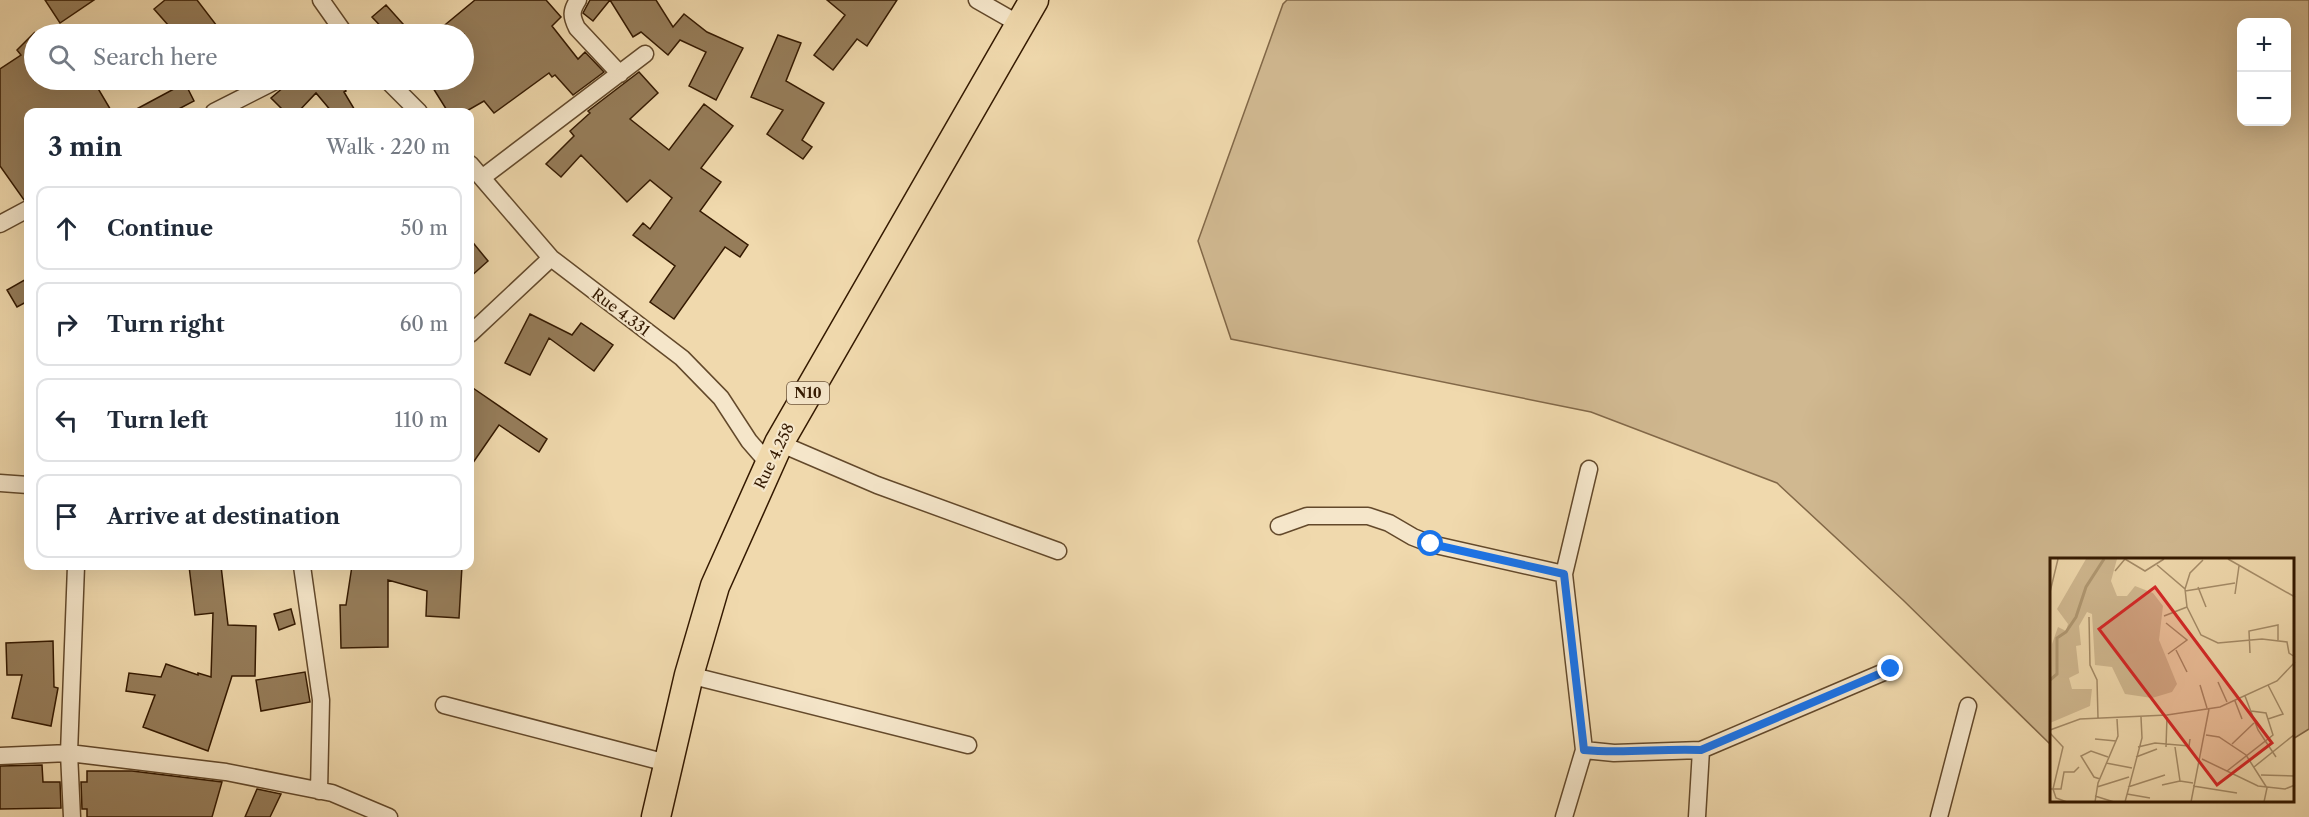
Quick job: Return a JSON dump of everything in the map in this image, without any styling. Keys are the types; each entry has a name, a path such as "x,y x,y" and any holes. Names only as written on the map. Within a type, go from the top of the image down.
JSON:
{"highway":[{"name":"Rue 4.258","path":"656,817 689,675 715,586 774,454 1034,0"}],"street":[{"path":"321,0 338,24"},
{"path":"578,0 572,9 573,20 577,28 620,74"},
{"path":"977,0 1019,24"},
{"path":"483,177 645,54"},
{"path":"222,108 257,90"},
{"path":"397,90 415,108"},
{"name":"Rue 4.331","path":"474,168 551,258 682,358 721,398 749,441 774,454"},
{"path":"0,224 24,211"},
{"path":"474,330 551,258"},
{"path":"774,454 877,485 1058,551"},
{"path":"1564,817 1584,750 1564,574 1589,469"},
{"path":"0,483 24,485"},
{"path":"1279,526 1307,516 1368,516 1389,522 1413,537 1431,544 1564,574"},
{"path":"72,817 69,753 76,570"},
{"path":"303,570 321,700 319,791"},
{"path":"1584,750 1614,753 1671,749 1701,750 1891,669"},
{"path":"689,675 968,746"},
{"path":"444,705 667,763"},
{"path":"1939,817 1968,706"},
{"path":"1697,817 1701,750"},
{"path":"0,756 69,753 226,771 332,793 389,817"}],"shaded area":[{"path":"1287,0 2309,0 2309,729 2294,738 2294,558 2050,558 2050,744 1903,600 1777,483 1591,412 1231,339 1198,241 1283,4"}],"building":[{"path":"45,0 94,0 60,23"},
{"path":"165,0 197,0 215,24 167,24 154,9"},
{"path":"475,0 546,0 561,17 552,26 578,59 585,52 604,72 573,95 555,75 552,77 549,73 494,113 484,101 472,108 446,108 434,90 474,90 474,24 446,24"},
{"path":"590,0 610,0 593,21 583,13"},
{"path":"610,0 656,0 673,27 684,14 707,32 743,48 716,100 689,86 706,52 680,40 668,55 641,32 633,37"},
{"path":"827,0 897,0 867,46 857,39 833,70 814,55 845,15"},
{"path":"386,5 403,24 379,24 372,17"},
{"path":"778,35 801,43 786,81 824,103 802,140 812,147 803,159 767,134 783,110 751,97"},
{"path":"24,43 24,90 99,90 110,108 24,108 24,200 0,166 0,69 21,55 17,50"},
{"path":"639,72 658,93 630,119 669,150 704,104 733,126 701,168 721,182 700,211 748,245 740,257 725,247 674,319 650,302 675,266 633,235 643,223 650,229 672,198 650,180 627,202 581,155 561,177 546,164 574,136 570,131 590,113 588,111"},
{"path":"172,90 188,90 194,101 181,108 138,108"},
{"path":"280,90 345,90 344,92 354,108 329,108 316,93 302,108 281,108 271,98"},
{"path":"474,244 488,261 474,273"},
{"path":"24,280 24,303 17,307 7,290"},
{"path":"530,314 572,335 581,323 613,345 594,371 549,338 530,375 505,363"},
{"path":"474,389 547,439 539,452 499,425 474,461"},
{"path":"189,570 221,570 228,625 256,626 255,676 232,676 208,751 143,727 155,695 126,691 129,673 161,677 166,664 211,677 213,613 195,615"},
{"path":"351,570 462,570 459,618 426,616 427,591 388,580 388,647 341,648 340,605 346,605"},
{"path":"291,609 295,624 279,630 274,614"},
{"path":"53,641 54,687 58,688 51,726 12,718 22,675 7,675 6,643"},
{"path":"305,672 310,702 261,711 256,680"},
{"path":"42,765 43,782 60,782 61,808 0,809 0,766"},
{"path":"87,771 132,771 222,782 212,817 87,817 87,809 82,809 81,782 87,782"},
{"path":"257,789 281,794 270,817 245,817"}],"route":[{"path":"1431,544 1564,574 1584,750 1614,753 1671,749 1701,750 1891,669"}]}
